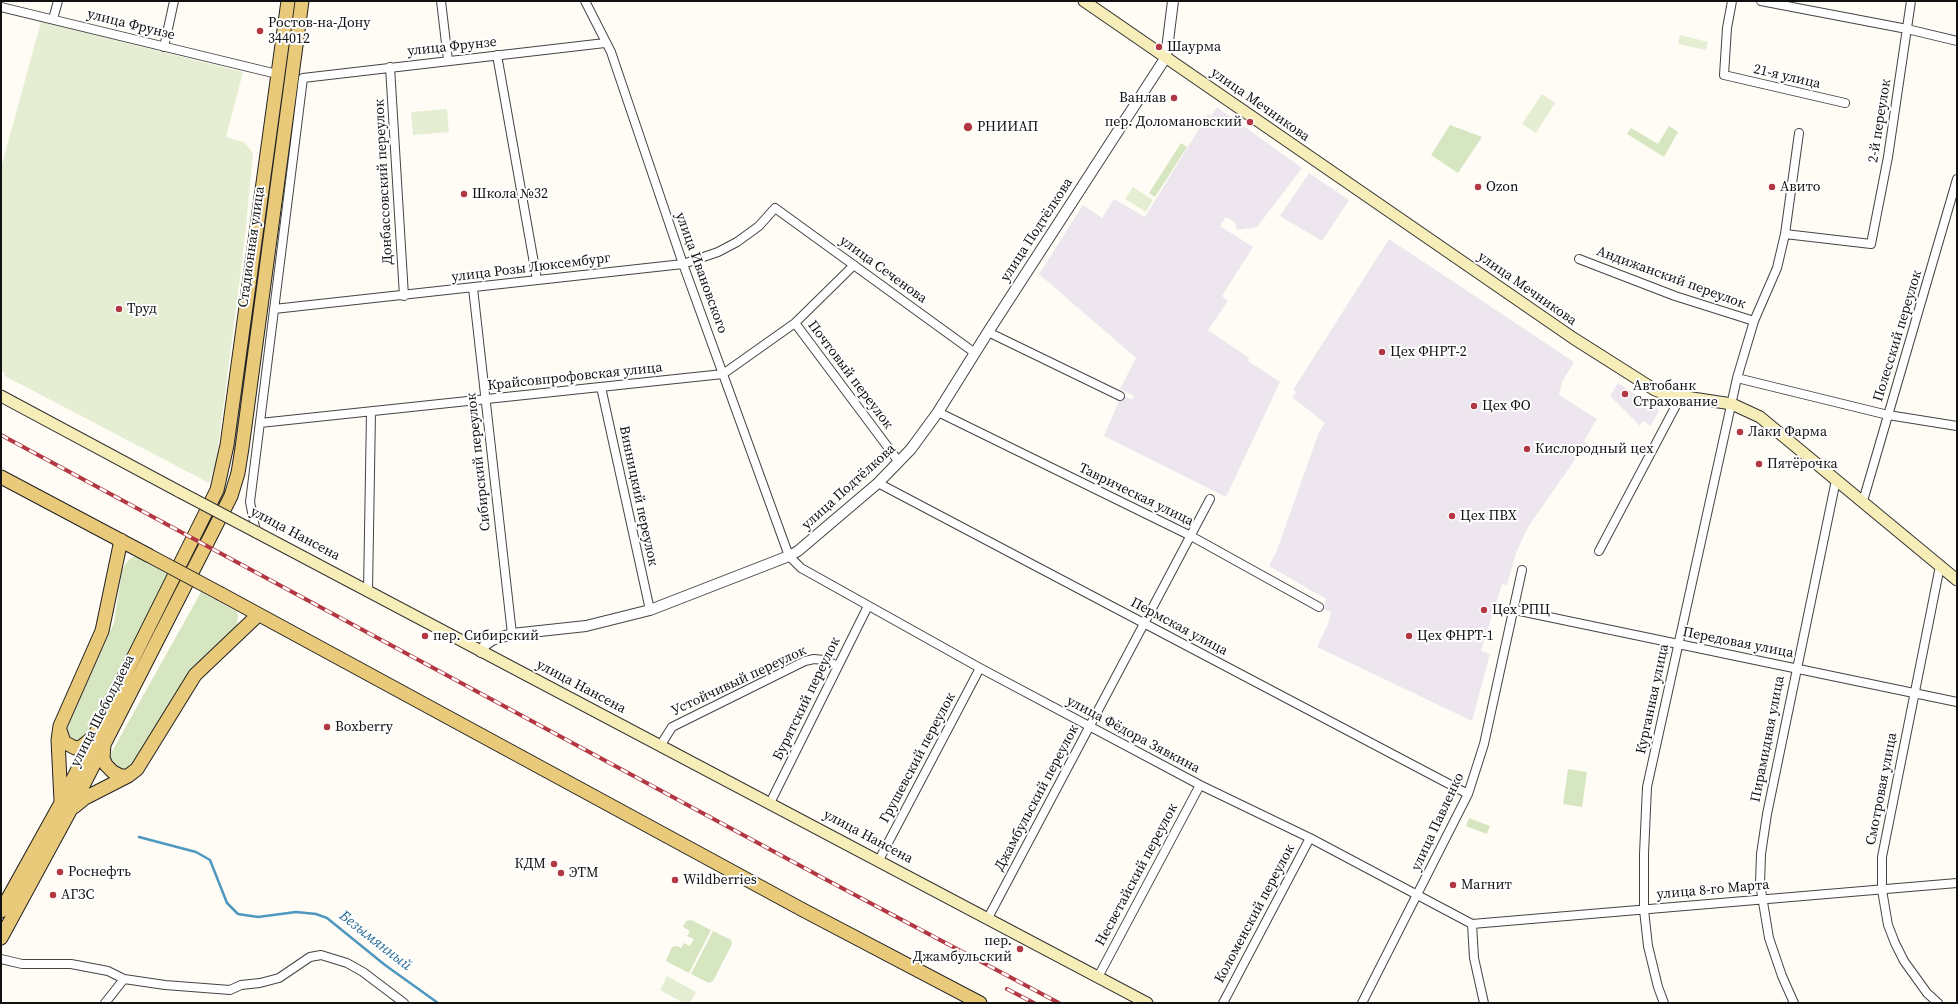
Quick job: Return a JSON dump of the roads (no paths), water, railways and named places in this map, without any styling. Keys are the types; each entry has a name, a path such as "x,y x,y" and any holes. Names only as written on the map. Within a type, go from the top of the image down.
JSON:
{"main road":[{"name":"Стадионная улица","path":"217,490 227,445 288,1"},
{"name":"Стадионная улица","path":"231,496 238,473 242,448 302,1"},
{"name":"улица Мечникова","path":"1084,1 1573,338 1655,390 1681,396 1732,404 1760,417 1957,580"},
{"name":"улица Нансена","path":"1,396 481,652 879,860 1147,1003"},
{"path":"1,477 121,540 257,616 803,910 980,1003"},
{"name":"улица Шеболдаева","path":"1,938 99,740 217,490"},
{"name":"улица Шеболдаева","path":"99,740 231,496"},
{"path":"121,540 102,631 60,726 58,740 66,806 128,776 137,769 144,760 195,675 257,616"},
{"path":"60,726 61,736 64,742 70,746 81,748 99,740 106,765 113,772 121,776 128,776"},
{"name":"улица Шеболдаева","path":"1,911 66,806"}],"street":[{"path":"53,19 58,1"},
{"path":"164,47 174,1"},
{"path":"440,1 448,60"},
{"name":"улица Ивановского","path":"586,1 605,43 611,52 683,264 789,556"},
{"path":"1166,57 1174,1"},
{"name":"21-я улица","path":"1732,1 1727,28 1724,75 1845,104"},
{"path":"1761,1 1907,29 1957,41"},
{"name":"2-й переулок","path":"1785,234 1871,244 1888,157 1911,1"},
{"name":"улица Фрунзе","path":"1,7 277,74"},
{"name":"улица Фрунзе","path":"303,78 605,43"},
{"path":"497,55 537,280"},
{"name":"улица Подтёлкова","path":"481,652 485,645 492,640 512,634 586,626 650,610 789,556 798,551 878,483 911,449 938,412 1166,57"},
{"name":"Донбассовский переулок","path":"390,67 404,296"},
{"name":"Стадионная улица","path":"256,532 250,502 303,78"},
{"name":"Курганная улица","path":"1664,1003 1648,946 1644,910 1644,854 1648,787 1737,378 1754,321 1777,268 1785,234 1799,133"},
{"name":"Полесский переулок","path":"1863,501 1957,179"},
{"name":"улица Розы Люксембург","path":"274,309 404,296 683,264 718,252 737,242 759,226 775,208"},
{"name":"улица Сеченова","path":"775,208 975,353"},
{"name":"Андижанский переулок","path":"1580,259 1675,296 1754,321"},
{"name":"Крайсовпрофовская улица","path":"260,423 723,374 795,323 854,265"},
{"name":"Сибирский переулок","path":"473,288 512,634"},
{"name":"Почтовый переулок","path":"795,323 899,462"},
{"path":"988,332 1120,396"},
{"path":"1737,378 1888,415 1957,426"},
{"name":"Винницкий переулок","path":"601,387 650,610"},
{"path":"1599,551 1681,396"},
{"path":"368,591 372,412"},
{"name":"Таврическая улица","path":"938,412 1191,536 1319,607"},
{"name":"Пирамидная улица","path":"1794,1003 1775,957 1762,898 1762,854 1767,814 1836,480"},
{"name":"Пермская улица","path":"878,483 1468,794"},
{"name":"Джамбульский переулок","path":"988,918 1210,499"},
{"name":"улица Фёдора Зявкина","path":"789,556 801,568 980,668 1200,785 1310,838 1472,924"},
{"name":"Смотровая улица","path":"1938,1003 1927,994 1904,961 1888,925 1882,890 1882,858 1940,566"},
{"name":"улица Павленко","path":"1362,1003 1468,794 1484,744 1515,610 1522,570"},
{"name":"Бурятский переулок","path":"770,803 868,606"},
{"name":"Передовая улица","path":"1515,610 1957,702"},
{"name":"Устойчивый переулок","path":"660,746 672,727 806,661 814,658 824,660 838,666"},
{"name":"Грушевский переулок","path":"879,860 980,668"},
{"name":"Несветайский переулок","path":"1098,977 1200,785"},
{"name":"Коломенский переулок","path":"1223,1003 1310,838"},
{"name":"улица 8-го Марта","path":"1472,924 1644,910 1762,898 1882,890 1957,883"},
{"path":"1472,924 1474,958 1484,1003"},
{"path":"1,959 22,964 72,964 108,971 124,979 165,985 230,990 241,984 264,982 279,978 310,957 321,955 347,963 363,972 404,1003"},
{"path":"105,1003 124,979"}],"waterway":[{"name":"Безымянный","path":"139,837 196,852 210,860 227,903 238,914 258,917 296,912 316,914 327,918 385,965 438,1003"}],"railway":[{"path":"1,435 823,878 1059,1003"},
{"path":"1007,989 1034,1003"}],"place":[{"name":"Ростов-на-Дону 344012","path":"260,31"},
{"name":"Шаурма","path":"1159,47"},
{"name":"Ванлав","path":"1174,98"},
{"name":"пер. Доломановский","path":"1250,122"},
{"name":"РНИИАП","path":"968,127"},
{"name":"Ozon","path":"1478,187"},
{"name":"Авито","path":"1772,187"},
{"name":"Школа №32","path":"464,194"},
{"name":"Труд","path":"119,309"},
{"name":"Цех ФНРТ-2","path":"1382,352"},
{"name":"Автобанк Страхование","path":"1625,394"},
{"name":"Цех ФО","path":"1474,406"},
{"name":"Лаки Фарма","path":"1740,432"},
{"name":"Кислородный цех","path":"1527,449"},
{"name":"Пятёрочка","path":"1759,464"},
{"name":"Цех ПВХ","path":"1452,516"},
{"name":"Цех РПЦ","path":"1484,610"},
{"name":"пер. Сибирский","path":"425,636"},
{"name":"Цех ФНРТ-1","path":"1409,636"},
{"name":"Boxberry","path":"327,727"},
{"name":"КДМ","path":"554,864"},
{"name":"Роснефть","path":"60,872"},
{"name":"ЭТМ","path":"561,873"},
{"name":"Wildberries","path":"675,880"},
{"name":"Магнит","path":"1453,885"},
{"name":"АГЗС","path":"53,895"},
{"name":"пер. Джамбульский","path":"1020,949"}]}
